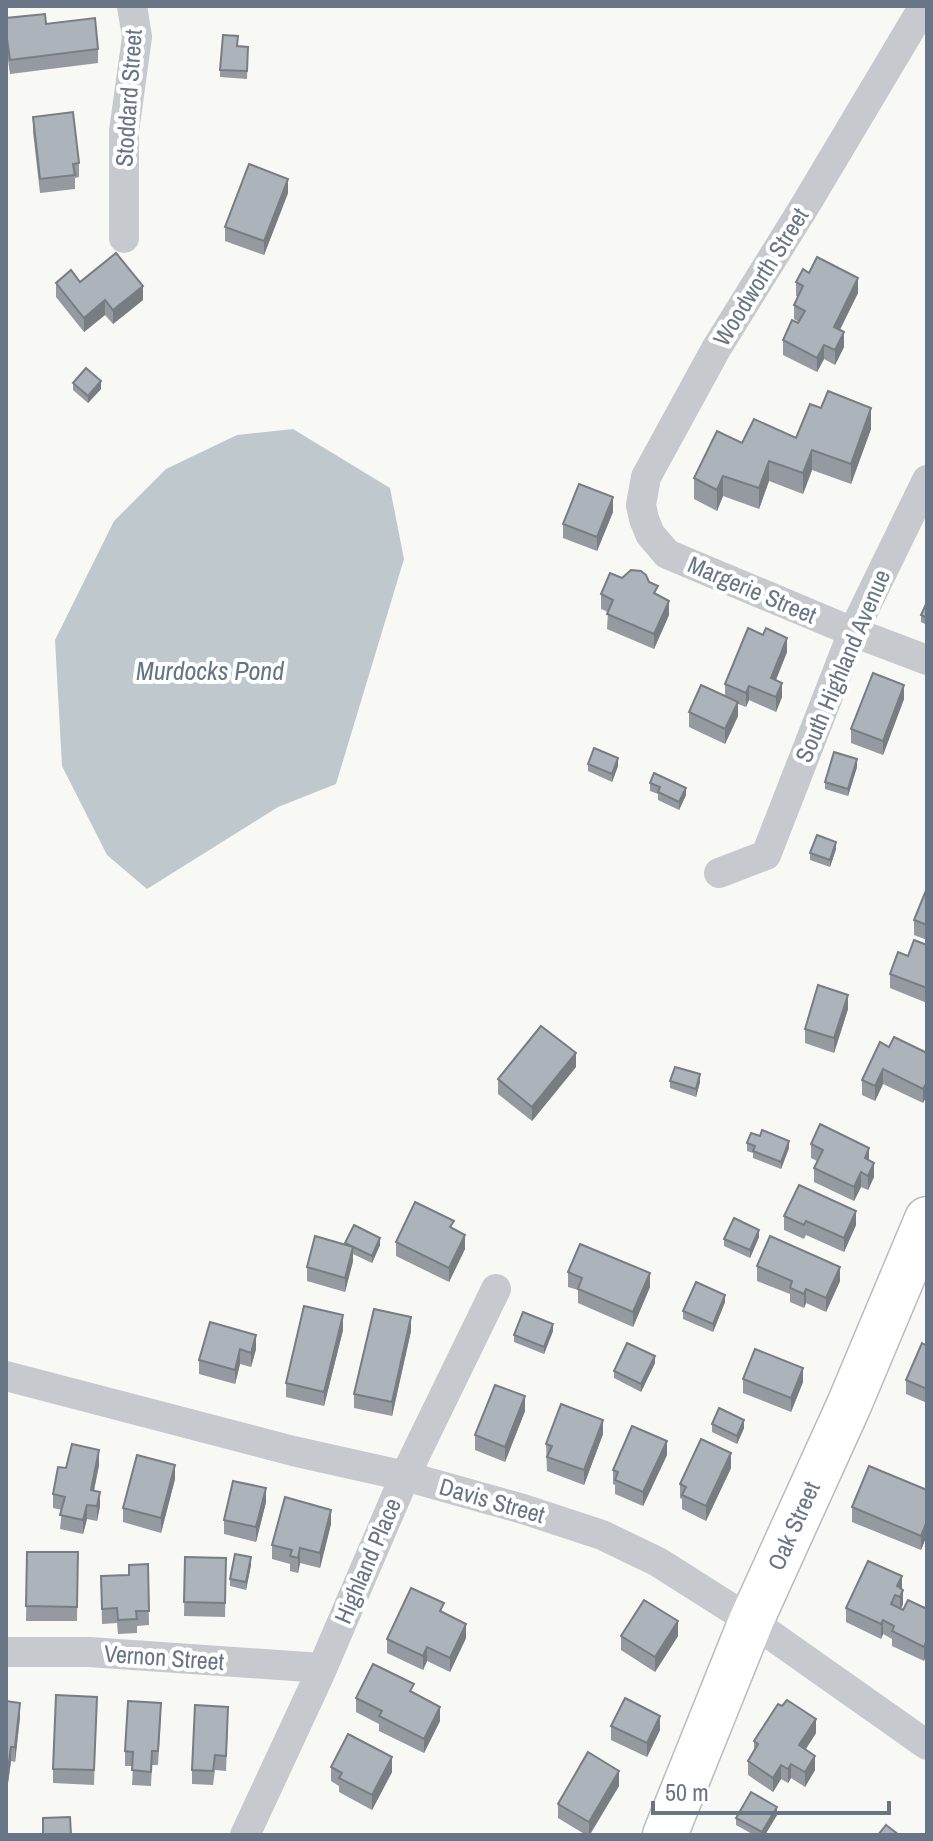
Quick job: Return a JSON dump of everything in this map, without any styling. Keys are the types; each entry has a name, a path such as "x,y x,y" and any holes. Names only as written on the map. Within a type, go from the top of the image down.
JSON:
{"main road":[{"name":"Oak Street","path":"665,1835 751,1621 849,1405 927,1219"}],"street":[{"name":"Stoddard Street","path":"124,238 124,131 137,37 132,6"},
{"name":"Woodworth Street","path":"667,554 650,534 644,519 641,505 646,477 716,349 924,6"},
{"name":"South Highland Avenue","path":"719,873 766,855 853,632 927,480"},
{"name":"Margerie Street","path":"667,554 927,660"},
{"name":"Highland Place","path":"245,1835 405,1476 496,1289"},
{"name":"Davis Street","path":"6,1376 293,1451 405,1476 602,1535 658,1562 751,1621 927,1745"},
{"name":"Vernon Street","path":"6,1652 89,1652 322,1668"}],"water":[{"name":"Murdocks Pond","path":"293,429 390,488 404,559 336,784 278,807 147,889 107,855 62,766 55,640 114,521 166,469 237,435"}],"building":[{"path":"45,14 46,24 95,18 98,49 10,60 6,18"},
{"path":"223,35 238,36 237,46 248,47 247,71 220,70"},
{"path":"73,112 79,163 73,164 75,175 40,179 33,117"},
{"path":"249,164 288,179 264,241 225,227"},
{"path":"116,253 143,286 113,310 105,300 84,318 56,283 71,270 80,282"},
{"path":"817,257 858,278 834,327 844,332 835,350 824,345 817,358 783,340 792,320 798,323 805,311 794,305 803,286 796,282 803,269 809,273"},
{"path":"86,368 101,381 88,396 73,383"},
{"path":"828,391 871,408 851,464 812,450 803,473 769,461 759,488 723,476 717,490 694,478 717,431 742,443 754,419 796,438 810,404 821,408"},
{"path":"579,484 613,497 597,537 563,524"},
{"path":"631,570 646,575 649,582 658,586 654,593 669,601 654,634 607,614 613,600 601,594 610,573 622,578"},
{"path":"927,602 927,618 921,615"},
{"path":"748,628 763,635 766,628 787,638 771,678 782,683 776,697 749,686 746,693 725,684"},
{"path":"873,673 904,685 883,741 851,729"},
{"path":"701,685 738,702 725,729 689,712"},
{"path":"594,748 618,758 612,774 588,764"},
{"path":"834,752 857,759 848,789 825,782"},
{"path":"654,773 686,788 679,802 658,792 660,787 650,783"},
{"path":"817,835 836,842 830,860 810,853"},
{"path":"927,888 927,925 914,920"},
{"path":"914,940 927,945 927,988 890,974 898,952 908,956"},
{"path":"818,985 848,995 834,1038 805,1029"},
{"path":"541,1026 576,1053 532,1107 498,1079"},
{"path":"894,1037 927,1053 927,1082 923,1089 883,1069 875,1086 862,1080 880,1042 889,1047"},
{"path":"675,1067 700,1074 696,1089 670,1081"},
{"path":"820,1124 869,1148 865,1158 874,1163 868,1176 861,1172 854,1187 814,1168 823,1150 811,1144"},
{"path":"762,1130 789,1141 781,1162 753,1151 755,1146 747,1143 751,1133 760,1136"},
{"path":"799,1185 856,1211 844,1238 806,1221 804,1225 784,1216"},
{"path":"415,1202 454,1221 450,1227 465,1235 449,1268 396,1242"},
{"path":"734,1218 759,1230 750,1250 724,1239"},
{"path":"354,1225 380,1238 372,1256 345,1243"},
{"path":"315,1236 353,1247 345,1278 307,1267"},
{"path":"770,1236 840,1267 826,1298 806,1289 804,1294 790,1288 792,1281 757,1266"},
{"path":"580,1244 650,1273 633,1312 578,1289 582,1278 568,1272"},
{"path":"696,1282 725,1295 713,1324 683,1311"},
{"path":"304,1306 343,1315 324,1392 286,1383"},
{"path":"374,1309 411,1317 392,1402 354,1394"},
{"path":"523,1312 553,1324 544,1347 514,1335"},
{"path":"210,1322 256,1335 251,1353 240,1349 235,1370 199,1360"},
{"path":"627,1343 655,1356 641,1384 614,1371"},
{"path":"922,1343 927,1346 927,1389 906,1380"},
{"path":"755,1349 803,1368 791,1398 743,1379"},
{"path":"495,1385 525,1396 505,1447 475,1435"},
{"path":"561,1404 603,1420 584,1470 547,1457 552,1446 546,1444"},
{"path":"719,1408 744,1420 737,1436 712,1424"},
{"path":"632,1426 667,1441 643,1492 615,1480 618,1472 613,1470"},
{"path":"701,1439 731,1453 706,1506 682,1495 686,1487 680,1484"},
{"path":"72,1444 99,1450 91,1490 100,1492 97,1506 87,1505 83,1520 60,1515 65,1497 53,1494 58,1467 66,1468"},
{"path":"137,1455 175,1465 161,1518 123,1508"},
{"path":"869,1466 927,1490 927,1521 921,1536 852,1507"},
{"path":"233,1481 266,1488 256,1527 224,1520"},
{"path":"285,1497 331,1510 320,1553 300,1548 298,1558 290,1556 292,1550 272,1545"},
{"path":"27,1552 78,1552 77,1607 26,1606"},
{"path":"235,1554 251,1557 246,1582 230,1579"},
{"path":"185,1557 226,1558 225,1603 184,1602"},
{"path":"868,1561 902,1576 897,1586 903,1590 900,1597 895,1595 891,1604 903,1610 908,1600 927,1609 924,1647 892,1631 894,1626 883,1620 881,1624 846,1608"},
{"path":"148,1564 149,1611 136,1611 137,1619 118,1620 117,1608 102,1609 101,1576 129,1575 129,1565"},
{"path":"411,1588 444,1603 440,1611 466,1624 450,1658 427,1647 423,1656 387,1639"},
{"path":"644,1600 678,1621 655,1657 621,1636"},
{"path":"373,1664 414,1684 410,1691 440,1707 424,1739 379,1716 382,1711 356,1698"},
{"path":"56,1695 97,1697 94,1770 53,1769"},
{"path":"625,1698 660,1716 647,1743 611,1726"},
{"path":"787,1700 816,1719 799,1745 815,1756 805,1772 791,1764 788,1769 781,1765 773,1778 748,1761 758,1744 754,1741 778,1704 782,1706"},
{"path":"6,1701 20,1703 15,1747 11,1747 8,1769 6,1769"},
{"path":"128,1701 161,1703 158,1751 152,1751 151,1772 132,1770 133,1752 125,1751"},
{"path":"195,1705 228,1707 226,1756 215,1755 213,1771 192,1770"},
{"path":"348,1734 392,1757 372,1795 339,1778 342,1773 331,1767"},
{"path":"588,1752 619,1771 589,1822 558,1804"},
{"path":"751,1792 777,1807 762,1832 736,1818"},
{"path":"70,1817 71,1835 43,1835 43,1818"},
{"path":"886,1825 899,1835 878,1835"}]}
